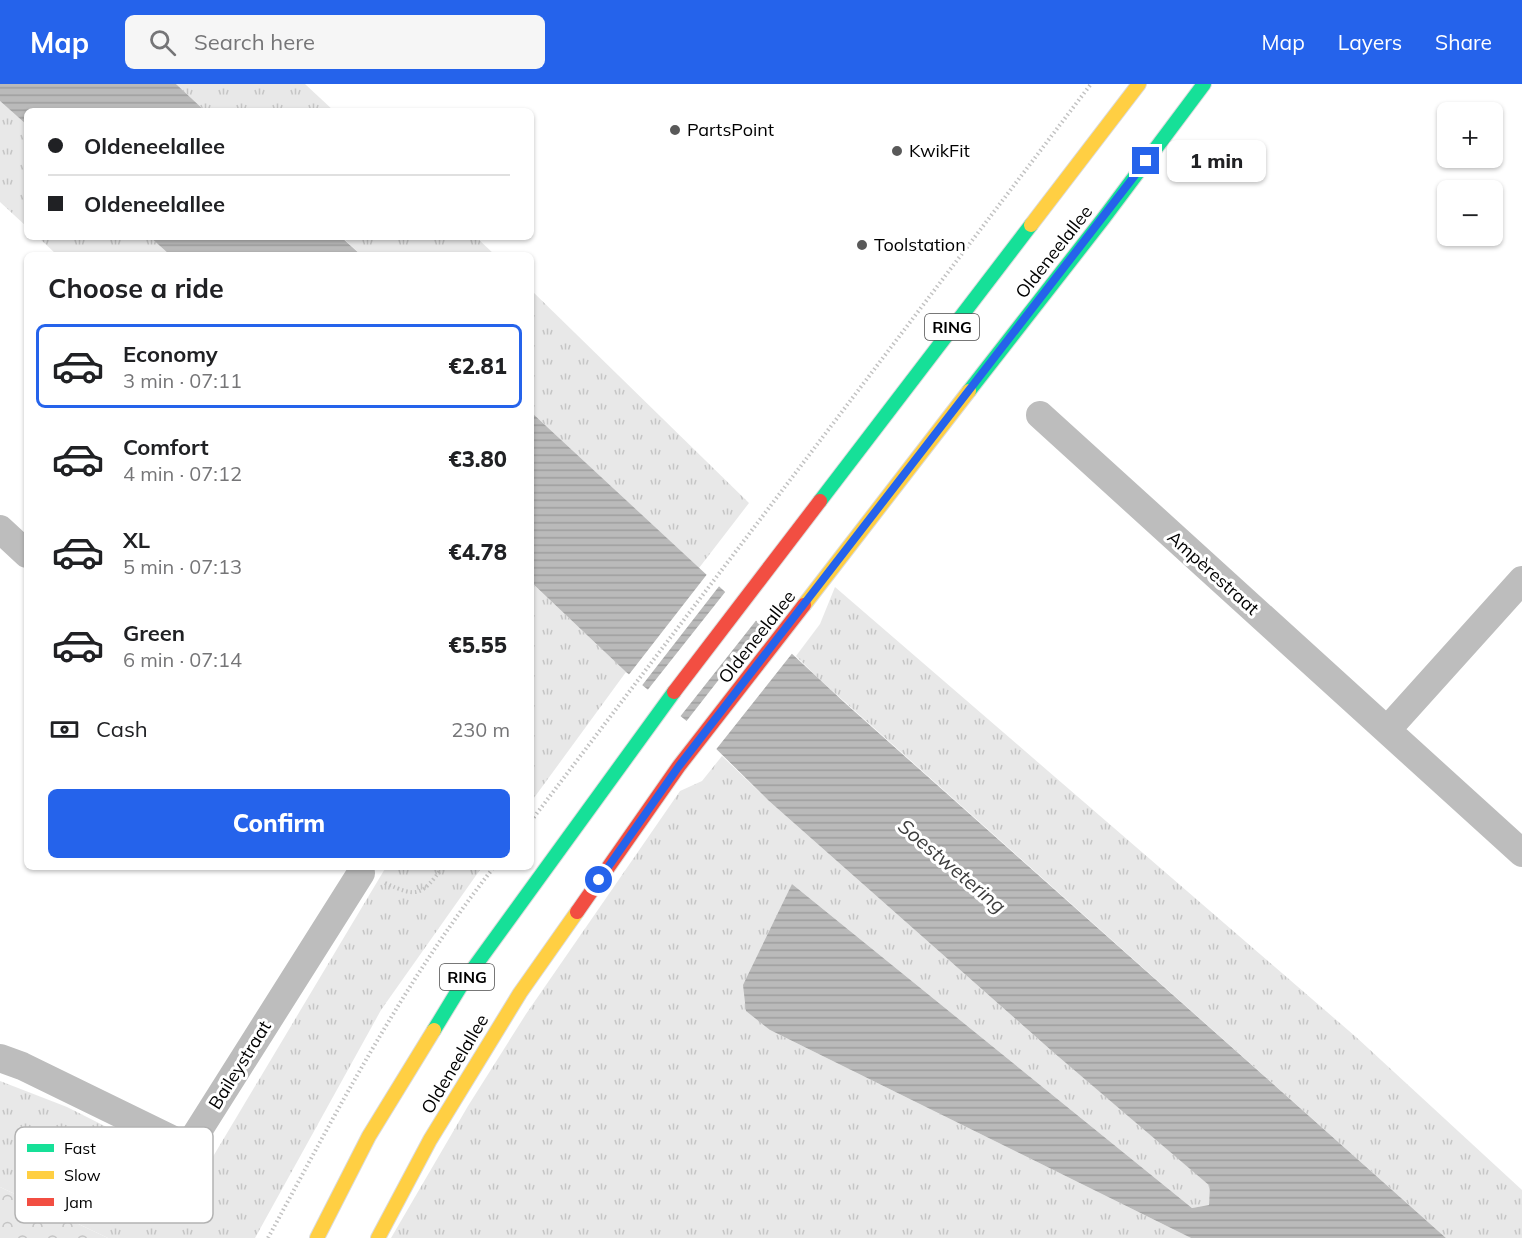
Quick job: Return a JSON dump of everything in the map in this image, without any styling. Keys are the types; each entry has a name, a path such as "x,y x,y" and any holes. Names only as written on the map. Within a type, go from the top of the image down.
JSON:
{"main road":[{"name":"Oldeneelallee","path":"316,1238 369,1136 462,984 642,733 1139,84"},
{"name":"Oldeneelallee","path":"378,1238 430,1140 520,993 679,766 1204,84"}],"street":[{"name":"Ampèrestraat","path":"1040,416 1522,853"},
{"path":"0,529 24,551"},
{"path":"1387,730 1522,580"},
{"name":"Baileystraat","path":"200,1127 361,870"},
{"name":"Baileystraat","path":"0,1058 22,1066 147,1127"}],"path":[{"path":"534,817 1091,84"},
{"path":"361,870 408,893 426,888 441,870"},
{"path":"268,1238 364,1063 436,948 493,870"}],"green space":[{"path":"176,84 305,84 331,108 202,108"},
{"path":"0,101 24,122 24,224 0,202"},
{"path":"41,240 153,240 167,252 54,252"},
{"path":"345,240 479,240 492,252 358,252"},
{"path":"534,293 749,503 699,568 534,415"},
{"path":"534,585 626,672 534,798"},
{"path":"835,587 1356,1037 1522,1190 1522,1238 1446,1238 818,678 796,656 820,624"},
{"path":"722,756 769,801 1053,1052 1211,1186 1209,1205 1192,1208 792,884 770,1030 1191,1238 391,1238 468,1106 526,1014 680,791 702,781"},
{"path":"384,870 480,870 381,1010 255,1238 108,1238 76,1223 213,1223 213,1157"},
{"path":"0,1081 67,1107 107,1127 15,1127 15,1194 0,1187"},
{"path":"0,1187 15,1194 15,1223 76,1223 108,1238 0,1238"}],"water":[{"path":"0,84 176,84 202,108 24,108 24,122 0,101"},
{"path":"153,240 344,240 358,252 167,252"},
{"name":"Soestwetering","path":"534,415 845,703 1446,1238 1191,1238 770,1030 746,1011 743,985 792,884 1192,1208 1209,1205 1210,1186 1053,1052 769,801 694,727 626,672 534,585"}],"pier":[{"path":"708,573 720,585 640,688 627,677"},
{"path":"726,591 758,618 679,718 646,692"},
{"path":"763,623 794,651 714,752 685,723"}],"traffic: fast":[{"path":"969,391 1103,219 1204,84"},
{"path":"820,501 1031,225"},
{"path":"434,1030 462,984 674,692"}],"traffic: slow":[{"path":"1031,225 1139,84"},
{"path":"804,605 969,391"},
{"path":"378,1238 430,1140 520,993 577,912"},
{"path":"317,1238 369,1136 434,1030"}],"traffic: jam":[{"path":"674,692 820,501"},
{"path":"577,912 679,766 804,605"}],"place":[{"name":"PartsPoint","path":"675,130"},
{"name":"KwikFit","path":"897,151"},
{"name":"Toolstation","path":"862,245"}],"route":[{"path":"599,880 679,766 1146,161"}]}
